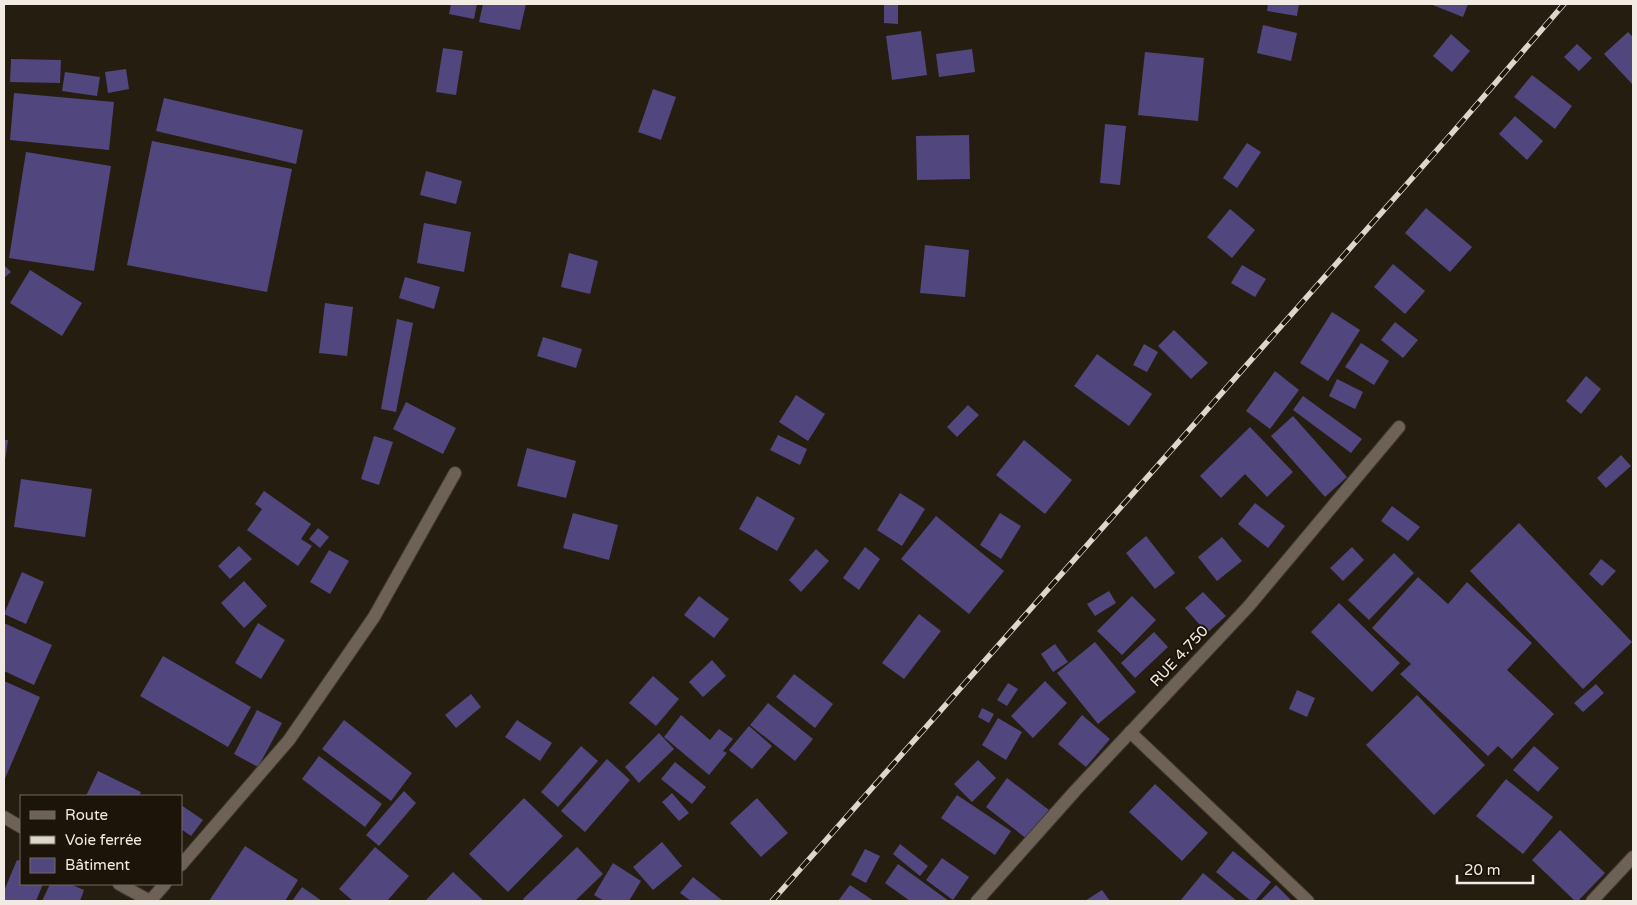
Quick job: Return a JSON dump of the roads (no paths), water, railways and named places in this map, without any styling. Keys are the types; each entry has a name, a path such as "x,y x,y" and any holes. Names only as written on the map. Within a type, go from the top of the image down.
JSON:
{"street":[{"name":"RUE 4.750","path":"977,901 1074,791 1248,607 1398,427"},
{"path":"182,864 295,732 374,617 456,473"},
{"path":"1130,732 1308,901"},
{"path":"4,816 20,826"},
{"path":"1592,901 1633,856"},
{"path":"121,885 150,901 164,885"}],"railway":[{"path":"772,901 1453,132 1564,4"}]}
